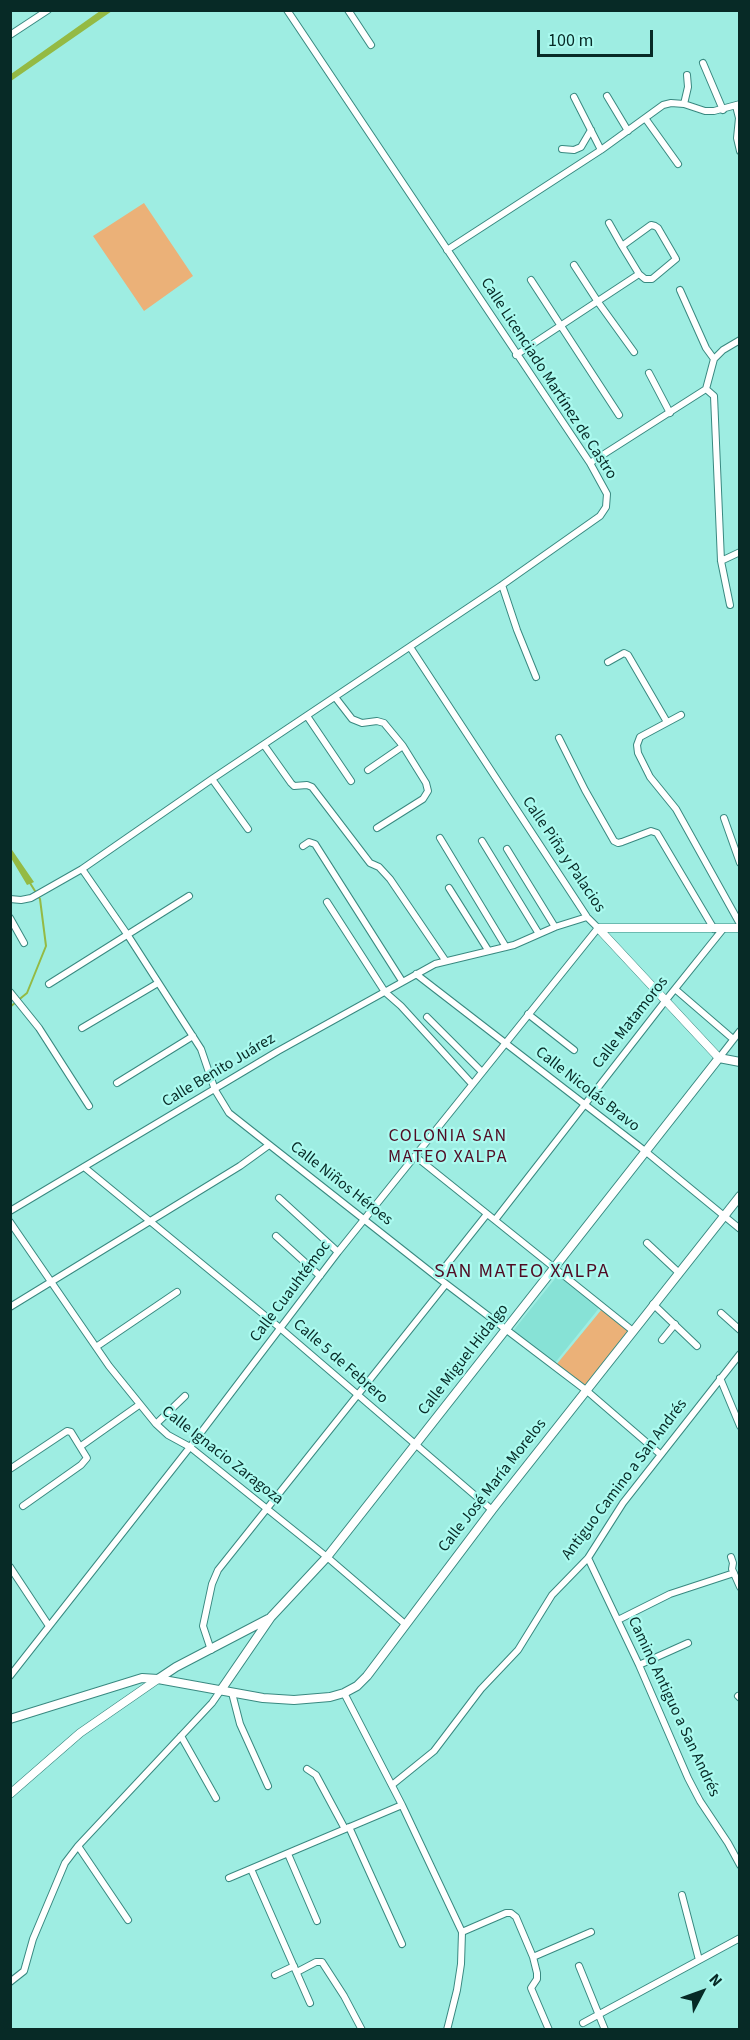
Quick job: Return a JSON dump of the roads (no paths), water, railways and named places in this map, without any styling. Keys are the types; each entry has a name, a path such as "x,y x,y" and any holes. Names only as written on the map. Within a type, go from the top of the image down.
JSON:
{"main road":[{"path":"719,1058 740,1062"},
{"name":"Calle Miguel Hidalgo","path":"221,1690 271,1617 327,1557 719,1058"},
{"name":"Calle José María Morelos","path":"158,1679 263,1698 294,1700 330,1697 357,1686 678,1272 740,1196"},
{"name":"Calle Miguel Hidalgo","path":"158,1679 176,1666 211,1650 271,1617"},
{"path":"10,1719 129,1681 142,1678 158,1679"}],"street":[{"path":"10,36 48,10"},
{"path":"348,10 371,45"},
{"name":"Calle Licenciado Martínez de Castro","path":"10,899 31,898 82,869 502,585 600,516 606,507 607,494 590,463 288,11"},
{"path":"702,63 723,110"},
{"path":"684,104 688,87 687,75"},
{"path":"607,96 628,131"},
{"path":"574,97 601,150"},
{"path":"447,250 601,150 663,105 684,104 705,111 723,110 738,105 737,138 740,151"},
{"path":"645,118 678,164"},
{"path":"562,149 574,150 581,147 591,130"},
{"path":"609,224 622,246 639,274 649,280 675,259 655,226 651,225 622,246"},
{"path":"574,265 597,302 634,352"},
{"path":"516,355 639,274"},
{"path":"531,280 619,415"},
{"path":"680,290 706,348 714,359"},
{"path":"590,463 706,389 714,359 723,350 740,340"},
{"path":"649,374 670,413"},
{"path":"706,389 712,392 715,404 721,561 730,605"},
{"path":"721,561 740,552"},
{"path":"502,585 536,677"},
{"name":"Calle Piña y Palacios","path":"410,647 587,917 719,1058"},
{"path":"608,662 624,653 628,655 668,722"},
{"path":"335,697 352,719 362,723 377,721 384,723 403,746 426,783 428,791 423,799 377,828"},
{"path":"598,928 719,929 740,926 676,809 650,777 638,753 637,744 640,737 681,715"},
{"path":"307,716 351,781"},
{"path":"559,738 614,841 622,842 651,831 657,833 719,929"},
{"path":"264,745 291,783 294,786 312,787 370,862 379,867 390,879 445,960"},
{"path":"368,770 403,746"},
{"path":"212,779 248,829"},
{"path":"724,818 740,863"},
{"path":"440,838 506,947"},
{"path":"482,841 539,934"},
{"path":"303,846 309,842 315,844 402,981"},
{"path":"507,849 555,927"},
{"name":"Calle Niños Héroes","path":"82,869 201,1049 215,1090 229,1113 446,1284 587,1391 660,1454"},
{"path":"449,888 488,950"},
{"path":"49,984 189,896"},
{"path":"327,902 385,992 402,1006 472,1084"},
{"name":"Calle Benito Juárez","path":"10,1211 278,1051 402,981 445,960 506,947 587,917"},
{"path":"10,918 24,944"},
{"name":"Calle Cuauhtémoc","path":"10,1676 338,1252 598,928"},
{"name":"Calle Matamoros","path":"495,1220 719,929"},
{"name":"Calle Nicolás Bravo","path":"416,974 585,1104 740,1229"},
{"path":"82,1028 158,982"},
{"path":"675,989 733,1039"},
{"path":"13,995 39,1028 89,1106"},
{"path":"528,1014 574,1050"},
{"path":"427,1017 482,1072"},
{"name":"Calle Miguel Hidalgo","path":"719,1058 740,1031"},
{"path":"117,1083 193,1036"},
{"path":"10,1307 270,1145"},
{"path":"415,1156 633,1331"},
{"name":"Calle 5 de Febrero","path":"84,1167 280,1328 492,1510"},
{"path":"279,1198 338,1252"},
{"path":"437,1277 487,1214"},
{"name":"Calle Ignacio Zaragoza","path":"10,1222 96,1347 156,1424 168,1435 189,1447 327,1557 405,1624"},
{"path":"276,1236 320,1276"},
{"path":"647,1243 678,1272"},
{"path":"211,1650 202,1626 214,1577 446,1284"},
{"path":"96,1347 177,1292"},
{"path":"653,1304 698,1346"},
{"path":"721,1313 740,1330"},
{"path":"662,1340 675,1324"},
{"name":"Antiguo Camino a San Andrés","path":"392,1785 418,1765 447,1737 481,1689 518,1650 552,1595 588,1558 623,1503 740,1354"},
{"path":"720,1378 740,1426"},
{"path":"156,1424 185,1396"},
{"path":"81,1446 139,1405"},
{"path":"10,1469 68,1431 81,1446 87,1458 23,1506"},
{"name":"Camino Antiguo a San Andrés","path":"588,1558 639,1665 688,1778 740,1865"},
{"path":"735,1560 734,1573 740,1587"},
{"path":"10,1567 49,1626"},
{"path":"618,1620 670,1594 734,1573"},
{"path":"639,1665 688,1643"},
{"path":"10,1794 80,1733 158,1679"},
{"path":"10,1982 24,1971 33,1939 64,1863 212,1703 221,1690"},
{"path":"232,1693 240,1725 268,1785"},
{"path":"344,1693 402,1805 462,1932 461,1964 447,2030"},
{"path":"181,1736 216,1798"},
{"path":"307,1769 316,1775 347,1828 402,1944"},
{"path":"229,1878 402,1805"},
{"path":"78,1846 128,1920"},
{"path":"288,1854 317,1921"},
{"path":"251,1869 310,2003"},
{"path":"682,1895 699,1960"},
{"path":"462,1932 506,1913 511,1913 516,1917 533,1957 537,1973 537,1979 531,1988 549,2030"},
{"path":"533,1957 591,1932"},
{"path":"583,2023 740,1938"},
{"path":"275,1975 322,1962 362,2030"},
{"path":"579,1966 604,2030"}],"waterway":[{"path":"10,1007 27,993 46,946 40,899 30,883"}],"district":[{"name":"COLONIA SAN MATEO XALPA","path":"448,1147"},
{"name":"SAN MATEO XALPA","path":"522,1273"}]}
